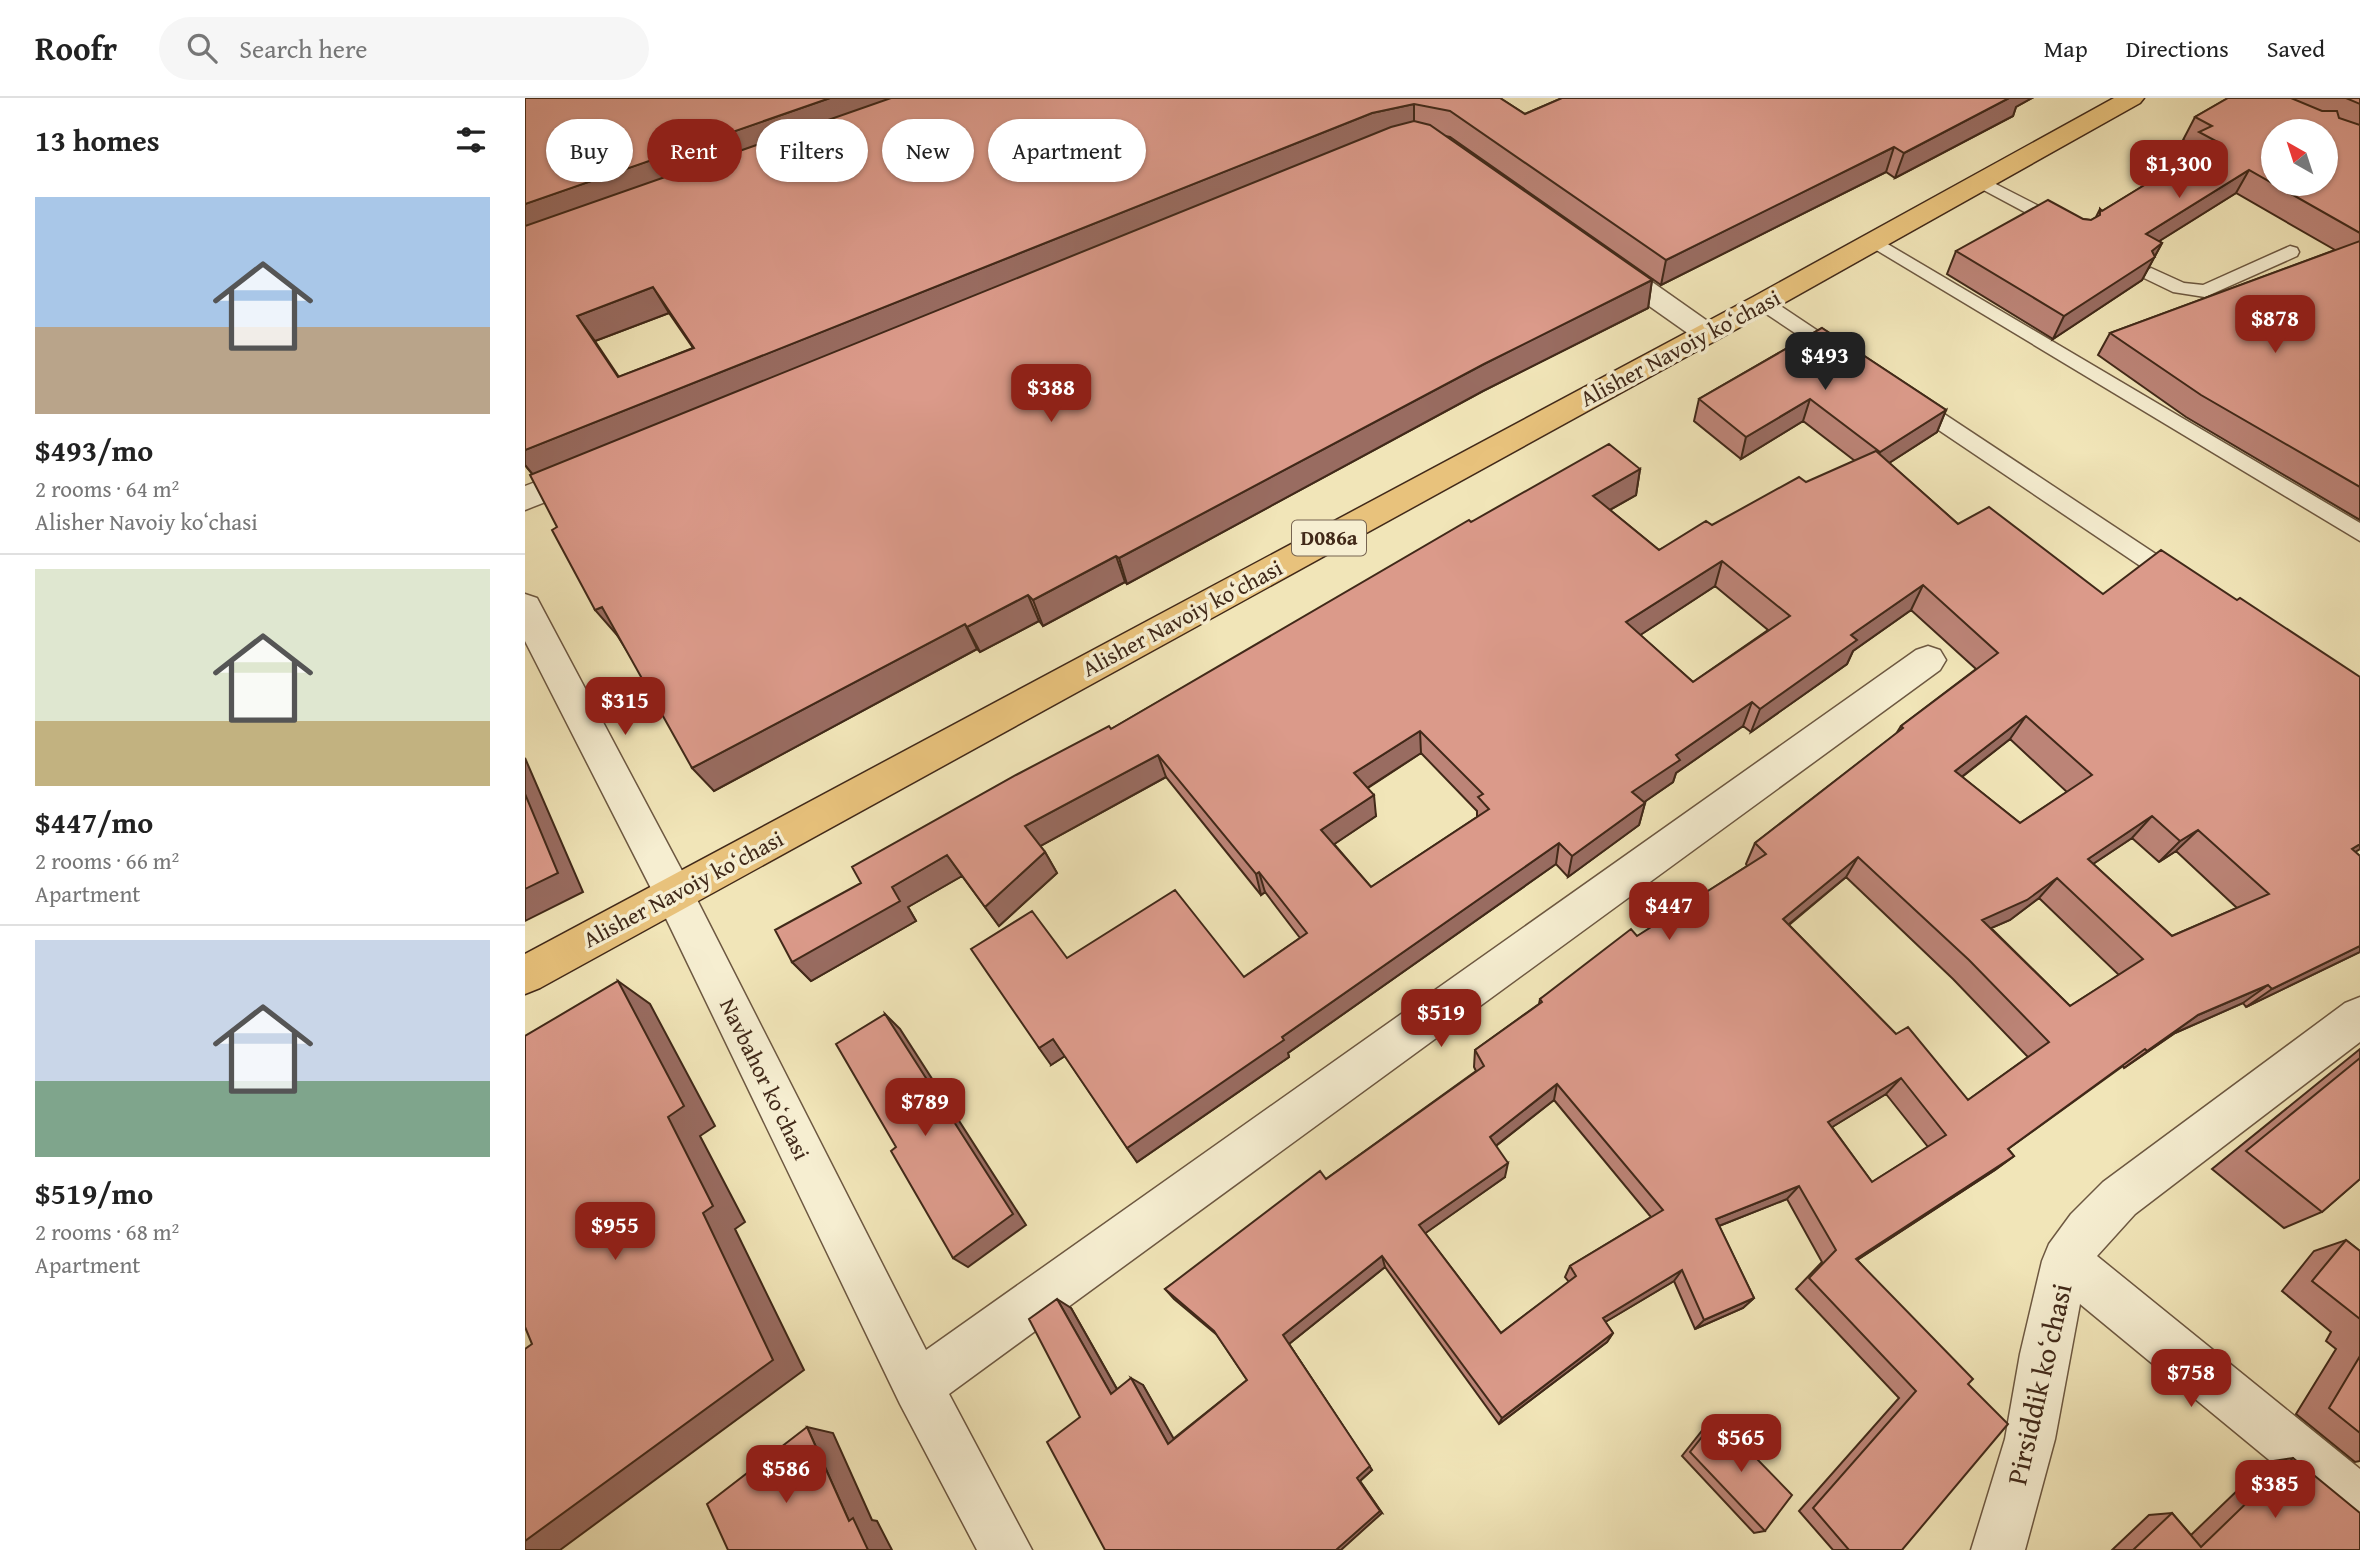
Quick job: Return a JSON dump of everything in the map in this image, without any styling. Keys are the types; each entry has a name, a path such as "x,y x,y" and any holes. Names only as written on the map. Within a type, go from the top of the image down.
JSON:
{"main road":[{"name":"Alisher Navoiy koʻchasi","path":"525,975 1763,303 2132,98"}],"street":[{"path":"1584,247 1706,334"},
{"path":"525,499 615,463"},
{"name":"Navbahor koʻchasi","path":"525,607 674,894 918,1385 1005,1550"},
{"path":"918,1385 1928,660"},
{"path":"2066,1261 2087,1230 2119,1198 2360,1017"},
{"name":"Pirsiddik koʻchasi","path":"1998,1550 2030,1439 2045,1354 2066,1261 2360,1502"}],"lane":[{"path":"1982,182 2079,235"},
{"path":"1874,241 2360,533"},
{"path":"2151,274 2180,288 2205,291 2290,251"},
{"path":"1763,303 1855,364"},
{"path":"1890,387 2199,594"}],"building":[{"path":"525,98 830,98 770,119 756,119 756,124 742,129 742,119 647,119 647,162 633,166 633,119 546,119 546,182 588,182 525,204"},
{"path":"891,98 1500,98 1525,114 1562,98 2009,98 1904,153 1894,147 1666,260 1450,111 1414,104 1372,113 525,450 525,226 651,182 742,182 742,150 756,145 756,182 868,182 868,119 831,119","holes":["653,287 694,348 618,377 577,316"]},
{"path":"2228,98 2291,98 2322,111 2337,111 2339,118 2360,125 2360,233 2295,196 2338,196 2338,119 2261,119 2261,177 2249,170 2146,234 2162,243 2152,251 2155,257 2064,316 1956,251 2048,200 2083,219 2091,220 2100,215 2100,209 2102,211 2216,141 2199,132 2212,126 2195,117"},
{"path":"2346,98 2360,98 2360,104"},
{"path":"1414,121 1430,125 1652,280 1484,364 1119,558 1116,556 1033,600 1028,595 967,627 965,624 692,768 602,607 595,610 552,530 557,527 530,475 1391,127"},
{"path":"2360,241 2360,487 2201,395 2110,333"},
{"path":"1822,328 1946,410 1880,452 1810,399 1746,437 1699,399"},
{"path":"1609,444 1640,469 1593,496 1659,550 1706,521 1712,525 1799,477 1806,482 1876,451 1958,524 1989,507 2103,594 2161,550 2360,677 2360,844 2352,849 2360,856 2360,946 2272,989 2268,985 2198,1015 2147,1051 2145,1049 2008,1149 2014,1156 1856,1259 1973,1379 1968,1384 2008,1424 1902,1550 1849,1550 1813,1508 1916,1391 1809,1278 1836,1250 1799,1186 1716,1219 1754,1298 1704,1320 1682,1270 1603,1318 1613,1333 1502,1418 1382,1256 1283,1335 1370,1466 1357,1478 1380,1511 1336,1550 1105,1550 1047,1442 1080,1417 1029,1319 1057,1299 1111,1394 1131,1378 1168,1444 1247,1380 1214,1331 1165,1289 1320,1171 1326,1179 1484,1066 1475,1050 1542,1002 1540,999 1631,929 1637,936 1766,854 1755,843 1903,728 1901,726 1998,653 1923,585 1851,635 1857,640 1760,709 1752,702 1676,755 1680,760 1632,792 1645,803 1572,856 1559,843 1282,1037 1284,1040 1127,1148 1053,1039 1039,1048 971,949 1032,911 1067,958 1175,890 1244,977 1307,933 1259,872 1256,874 1158,755 1025,826 1045,852 985,907 947,855 892,887 900,901 792,962 775,930 861,883 852,867 1016,775 1109,726 1111,729 1469,520 1471,522","holes":["1722,561 1790,616 1693,682 1626,622","2026,716 2092,775 2020,823 1955,771","1420,731 1483,794 1478,797 1489,809 1371,887 1321,830 1374,795 1354,773","2152,816 2180,841 2198,830 2269,894 2172,936 2088,859","1858,857 1969,960 2049,1042 1968,1100 1908,1027 1896,1034 1783,919","2057,878 2143,959 2070,1006 1982,920 2027,900","1901,1078 1946,1135 1872,1182 1828,1122","1557,1084 1663,1210 1570,1266 1576,1276 1501,1333 1419,1225 1508,1163 1490,1137"]},
{"path":"525,794 558,873 525,889"},
{"path":"618,981 684,1106 668,1117 713,1206 703,1213 773,1360 525,1541 525,1349 532,1344 525,1327 525,1036"},
{"path":"885,1014 1013,1214 953,1258 891,1151 896,1147 836,1044"},
{"path":"2360,1058 2360,1179 2322,1212 2246,1151"},
{"path":"2346,1240 2360,1251 2360,1319 2312,1281"},
{"path":"2360,1356 2360,1433 2329,1408"},
{"path":"1717,1418 1792,1495 1765,1531 1690,1452"},
{"path":"807,1427 849,1521 853,1518 868,1550 728,1550 707,1504"},
{"path":"2293,1458 2360,1513 2360,1550 2133,1550 2172,1513 2201,1547"}]}
